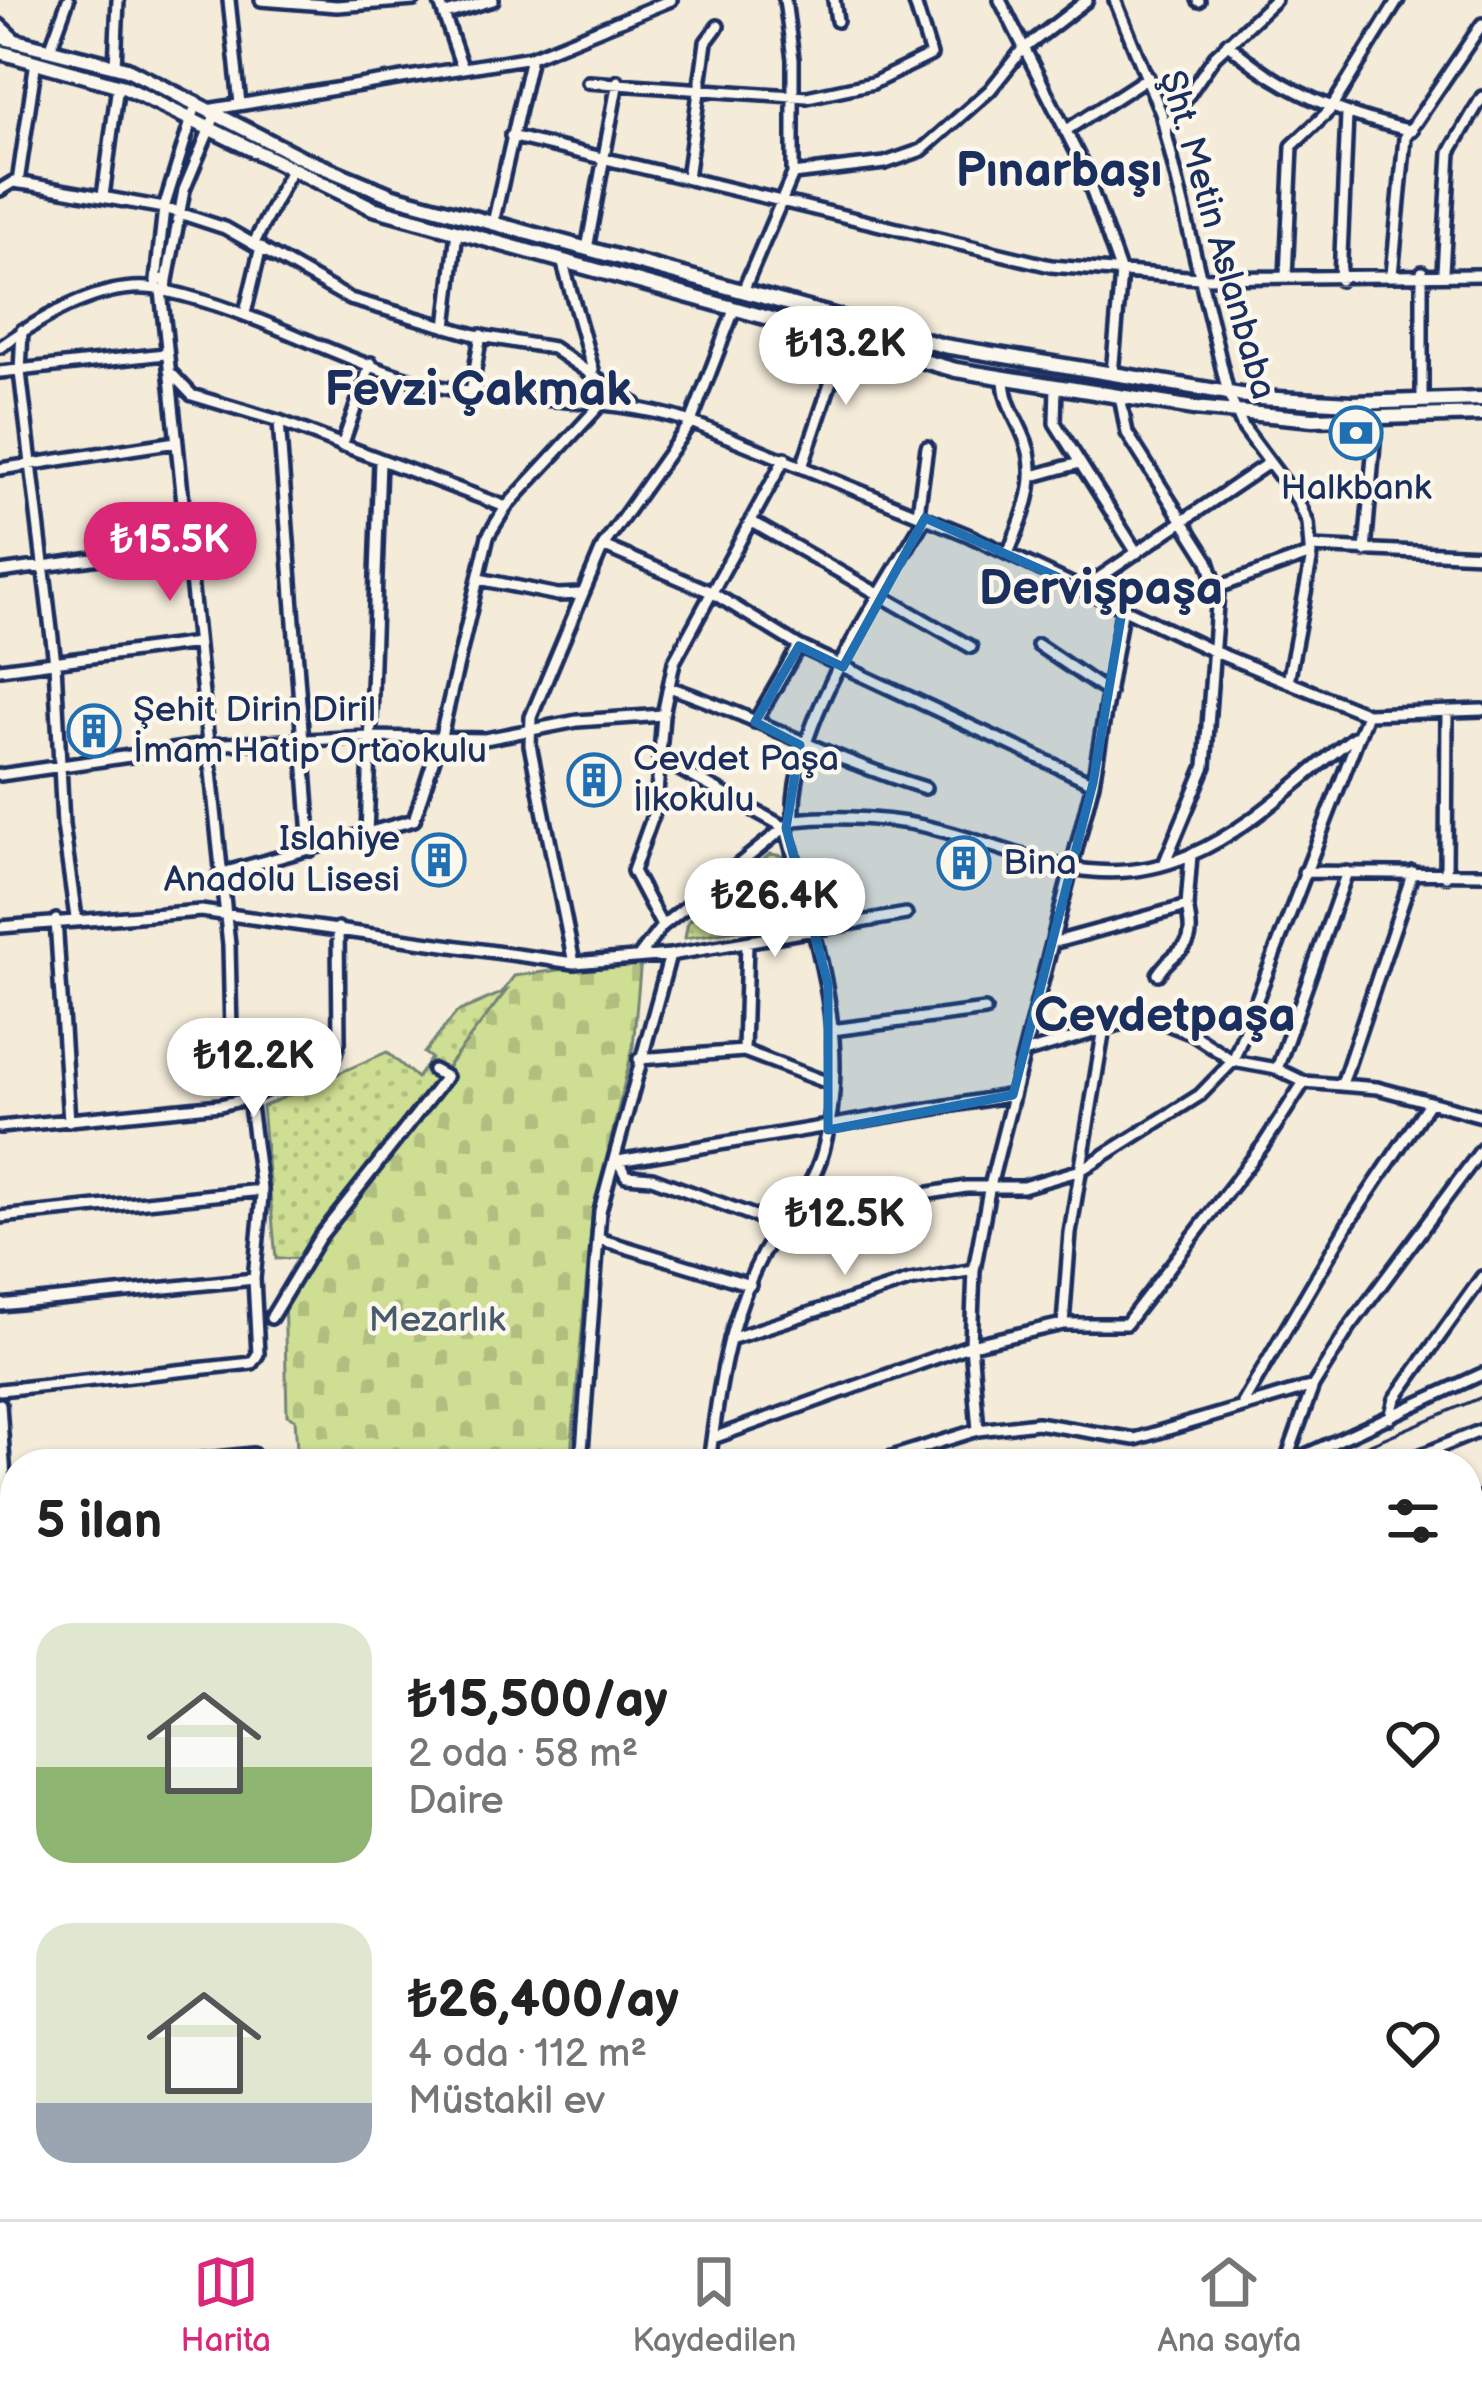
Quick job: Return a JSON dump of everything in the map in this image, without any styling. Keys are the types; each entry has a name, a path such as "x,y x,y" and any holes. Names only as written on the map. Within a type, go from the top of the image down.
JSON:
{"main road":[{"path":"0,37 115,66 215,110 304,159 393,196 944,346 1228,393 1310,402 1422,399 1481,409"},
{"path":"0,52 118,86 373,208 956,370 1237,412 1376,420 1481,409"}],"street":[{"path":"52,47 68,0"},
{"path":"115,66 118,0"},
{"path":"229,0 241,104"},
{"path":"261,0 337,6 414,0"},
{"path":"439,0 463,67"},
{"path":"446,14 493,0"},
{"path":"161,286 215,110 531,57 645,5 671,0"},
{"path":"743,291 793,174 795,97 785,0"},
{"path":"834,0 836,21"},
{"path":"588,82 795,97 873,83 931,55 914,0"},
{"path":"1000,0 1082,163 1121,272 1112,374"},
{"path":"793,174 885,164 922,150 974,106 1022,50 1087,0"},
{"name":"Şht. Metin Aslanbaba","path":"1115,0 1165,129 1228,393 1267,464 1304,511 1311,550"},
{"path":"1165,129 1227,43 1275,0"},
{"path":"1286,277 1289,154 1296,140 1330,110 1398,0"},
{"path":"0,25 16,40"},
{"path":"1392,274 1401,160 1412,131 1482,25"},
{"path":"687,178 706,42 718,26"},
{"path":"1227,43 1276,84 1297,89 1330,110 1412,131"},
{"path":"493,223 531,57"},
{"path":"18,182 36,61"},
{"path":"1065,131 1148,77"},
{"path":"587,249 618,81"},
{"path":"104,196 118,86"},
{"path":"1442,272 1450,152 1482,98"},
{"path":"0,1390 252,1363 259,1354 254,1279 264,1223 262,1190 249,1098 231,1033 226,913 161,286 164,208 197,102"},
{"path":"1340,280 1347,115"},
{"path":"512,136 1051,266 1199,278 1340,280 1422,272 1482,275"},
{"path":"245,313 258,245 290,172"},
{"path":"0,190 18,182 180,213 258,245 350,299 446,327 553,348 634,404"},
{"path":"446,327 457,231"},
{"path":"562,260 594,373"},
{"path":"1422,272 1422,399"},
{"path":"4,341 104,292 161,286 245,313 420,382 471,393 634,404 803,464 1084,587 1215,652 1367,714 1482,710"},
{"path":"574,964 530,730 534,702 604,546 691,422 734,310"},
{"path":"22,330 20,372 55,663 64,766 63,825 76,918"},
{"path":"471,393 481,335"},
{"path":"803,464 846,337"},
{"path":"0,372 165,353"},
{"path":"343,446 371,363"},
{"path":"168,370 192,395 280,421 506,507"},
{"path":"1004,377 1006,402 1025,440 1033,476 1008,554"},
{"path":"1056,385 1054,420 1076,464 1137,553"},
{"path":"1120,395 1127,433 1185,523 1218,587 1205,766 1164,864"},
{"path":"219,874 414,820 440,740 488,536 506,507 602,403"},
{"path":"1481,409 1482,430"},
{"path":"1365,551 1376,420"},
{"path":"280,421 311,850"},
{"path":"0,469 176,442"},
{"path":"711,1449 730,1339 750,1285 807,1190 828,1130 832,1030 817,930 790,824 802,746 811,720 922,515 927,446"},
{"path":"662,926 633,872 656,808 663,715 674,662 785,458"},
{"path":"367,835 380,461"},
{"path":"1033,476 1076,464"},
{"path":"1084,587 1267,464"},
{"path":"752,522 883,592 971,647"},
{"path":"0,572 186,546"},
{"path":"604,546 711,592 800,646 1093,783"},
{"path":"1218,587 1311,550 1482,555"},
{"path":"1288,682 1311,550"},
{"path":"479,579 558,596 580,594"},
{"path":"978,1430 971,1345 974,1270 989,1190 1093,783 1123,606"},
{"path":"0,669 197,643"},
{"path":"1038,645 1109,693"},
{"path":"754,722 800,646"},
{"path":"669,687 802,746 925,788"},
{"path":"1446,876 1447,713"},
{"path":"618,1161 626,1176 652,1178 781,1229 905,1197 966,1187 1023,1187 1081,1170 1200,1095 1233,1061 1354,737 1367,714"},
{"path":"0,775 205,745 368,737 440,740 663,715"},
{"path":"659,758 790,824 936,828 1070,872 1164,864 1191,855 1236,830 1354,737"},
{"path":"640,955 662,926 790,824"},
{"path":"1158,974 1187,952 1192,928 1187,906 1191,855"},
{"path":"1304,872 1482,874"},
{"path":"1277,1069 1347,872"},
{"path":"1343,1081 1413,872"},
{"path":"1052,943 1187,906"},
{"path":"0,927 76,918 226,913 574,964 670,955 907,914"},
{"path":"56,920 69,1121"},
{"path":"0,1127 249,1098 337,1053 338,928"},
{"path":"744,1051 747,942"},
{"path":"582,1449 600,1211 618,1161 640,1059 670,955"},
{"path":"832,1030 985,1010"},
{"path":"1024,1053 1147,1016 1160,1018 1233,1061 1277,1069 1304,1082 1343,1081 1482,1116"},
{"path":"1063,1324 1104,1028"},
{"path":"640,1059 744,1051 831,1084"},
{"path":"271,1318 320,1238 446,1077 433,1070"},
{"path":"712,1438 971,1345 1063,1324 1121,1325 1132,1320 1304,1082"},
{"path":"618,1161 828,1130 1013,1095"},
{"path":"1243,1403 1347,1226 1429,1103"},
{"path":"1291,1449 1313,1386 1349,1328 1482,1149"},
{"path":"0,1217 262,1190"},
{"path":"599,1238 750,1285"},
{"path":"730,1339 909,1281 974,1270"},
{"path":"1390,1418 1395,1399 1482,1276"},
{"path":"0,1305 254,1279"},
{"path":"1320,1449 1482,1374"},
{"path":"919,1449 978,1430 1047,1423 1135,1438 1313,1386"},
{"path":"0,1404 4,1449"},
{"path":"1436,1449 1482,1430"}],"highlighted area":[{"path":"925,518 1123,606 1093,783 1013,1095 828,1130 828,984 786,828 800,745 755,722 799,646 843,667"}],"green space":[{"path":"770,854 783,856 804,920 685,938 688,922"},
{"name":"Mezarlık","path":"641,959 633,1047 592,1219 571,1449 297,1449 295,1419 287,1415 284,1291 514,976"},
{"path":"506,991 299,1258 276,1259 262,1107 387,1052 417,1078 431,1058 424,1053 457,1012"}],"railway":[{"path":"1359,1449 1482,1397"}],"place":[{"name":"Halkbank","path":"1356,433"},
{"name":"Şehit Dirin Diril İmam Hatip Ortaokulu","path":"94,731"},
{"name":"Cevdet Paşa İlkokulu","path":"594,780"},
{"name":"Islahiye Anadolu Lisesi","path":"439,860"},
{"name":"Bina","path":"964,863"}],"district":[{"name":"Pınarbaşı","path":"1059,171"},
{"name":"Fevzi Çakmak","path":"478,390"},
{"name":"Dervişpaşa","path":"1101,589"},
{"name":"Cevdetpaşa","path":"1165,1016"}]}
